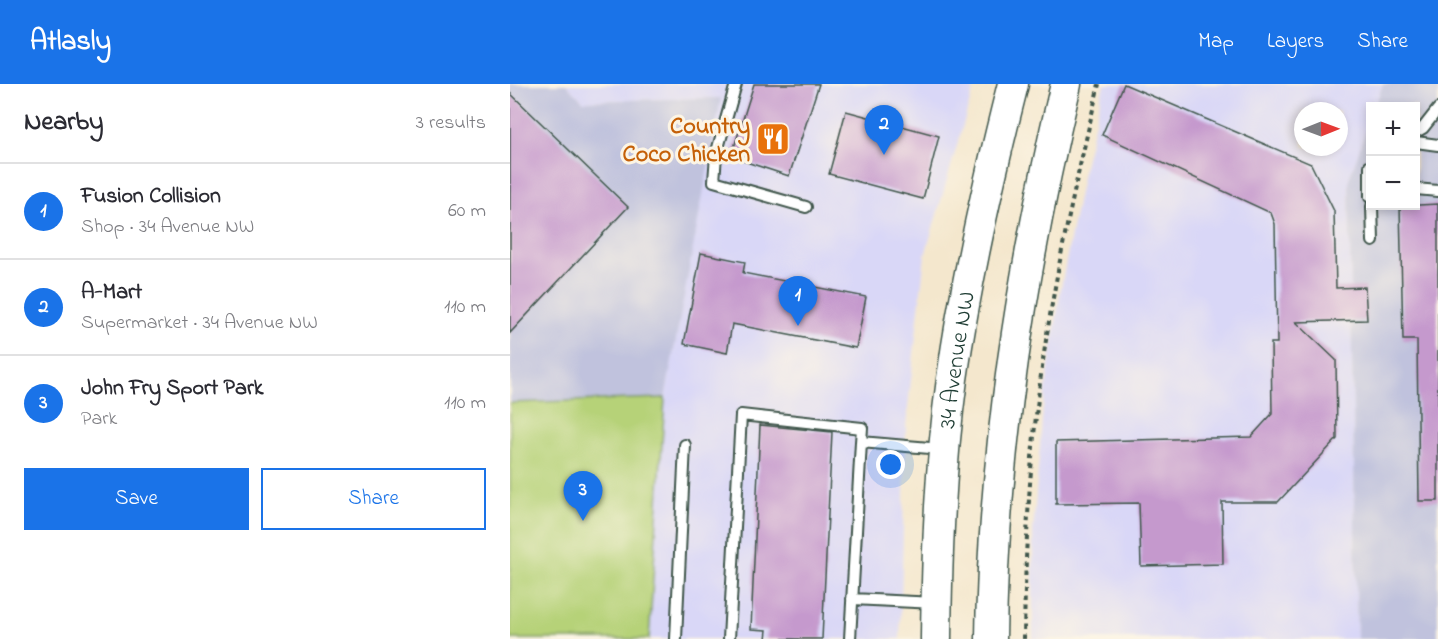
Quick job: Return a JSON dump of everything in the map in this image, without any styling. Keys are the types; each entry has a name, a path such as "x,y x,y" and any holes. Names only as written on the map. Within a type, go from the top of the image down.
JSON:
{"main road":[{"name":"34 Avenue NW","path":"936,639 944,450 952,379 967,281 1013,84"},
{"path":"991,639 994,532 1012,360 1028,261 1066,84"}],"lane":[{"path":"736,84 716,155 714,181 806,207"},
{"path":"1420,130 1438,109"},
{"path":"1420,143 1438,145"},
{"path":"1420,189 1438,191"},
{"path":"1373,242 1374,210"},
{"path":"729,639 741,415 862,428 850,639"},
{"path":"861,442 944,450"},
{"path":"676,639 685,445"},
{"path":"852,599 936,603"}],"path":[{"path":"1024,639 1028,524 1036,415 1054,295 1100,84"}],"shaded area":[{"path":"510,84 566,84 583,101 721,98 665,398 510,403"},
{"path":"566,84 975,84 925,255 906,425 900,639 649,639 665,398 720,98 583,101"},
{"path":"1104,84 1383,84 1376,102 1366,102 1366,130 1349,179 1357,639 1033,639 1033,531 1043,408 1060,293 1084,166"},
{"path":"1383,84 1438,84 1438,639 1357,639 1349,179 1366,130 1366,210 1420,210 1420,102 1376,102"}],"green space":[{"path":"665,398 649,639 510,639 510,403"}],"building":[{"path":"754,84 819,84 789,176 731,157"},
{"path":"1124,84 1311,164 1334,211 1336,288 1365,287 1367,320 1296,322 1336,360 1337,439 1278,502 1222,502 1223,564 1141,566 1139,503 1056,504 1056,442 1251,437 1272,414 1271,343 1277,343 1275,224 1271,213 1102,135"},
{"path":"510,93 628,207 510,333"},
{"path":"846,111 939,136 923,199 829,174"},
{"path":"1438,204 1438,501 1419,501 1417,340 1403,340 1400,210 1420,210 1420,205"},
{"path":"701,253 745,262 743,273 866,297 856,348 732,324 727,353 684,344"},
{"path":"760,425 832,432 822,639 766,639 767,630 751,629"}],"place":[{"name":"Country Coco Chicken","path":"773,139"},
{"name":"A-Mart","path":"884,155"},
{"name":"Fusion Collision","path":"798,326"},
{"name":"John Fry Sport Park","path":"583,521"}]}
